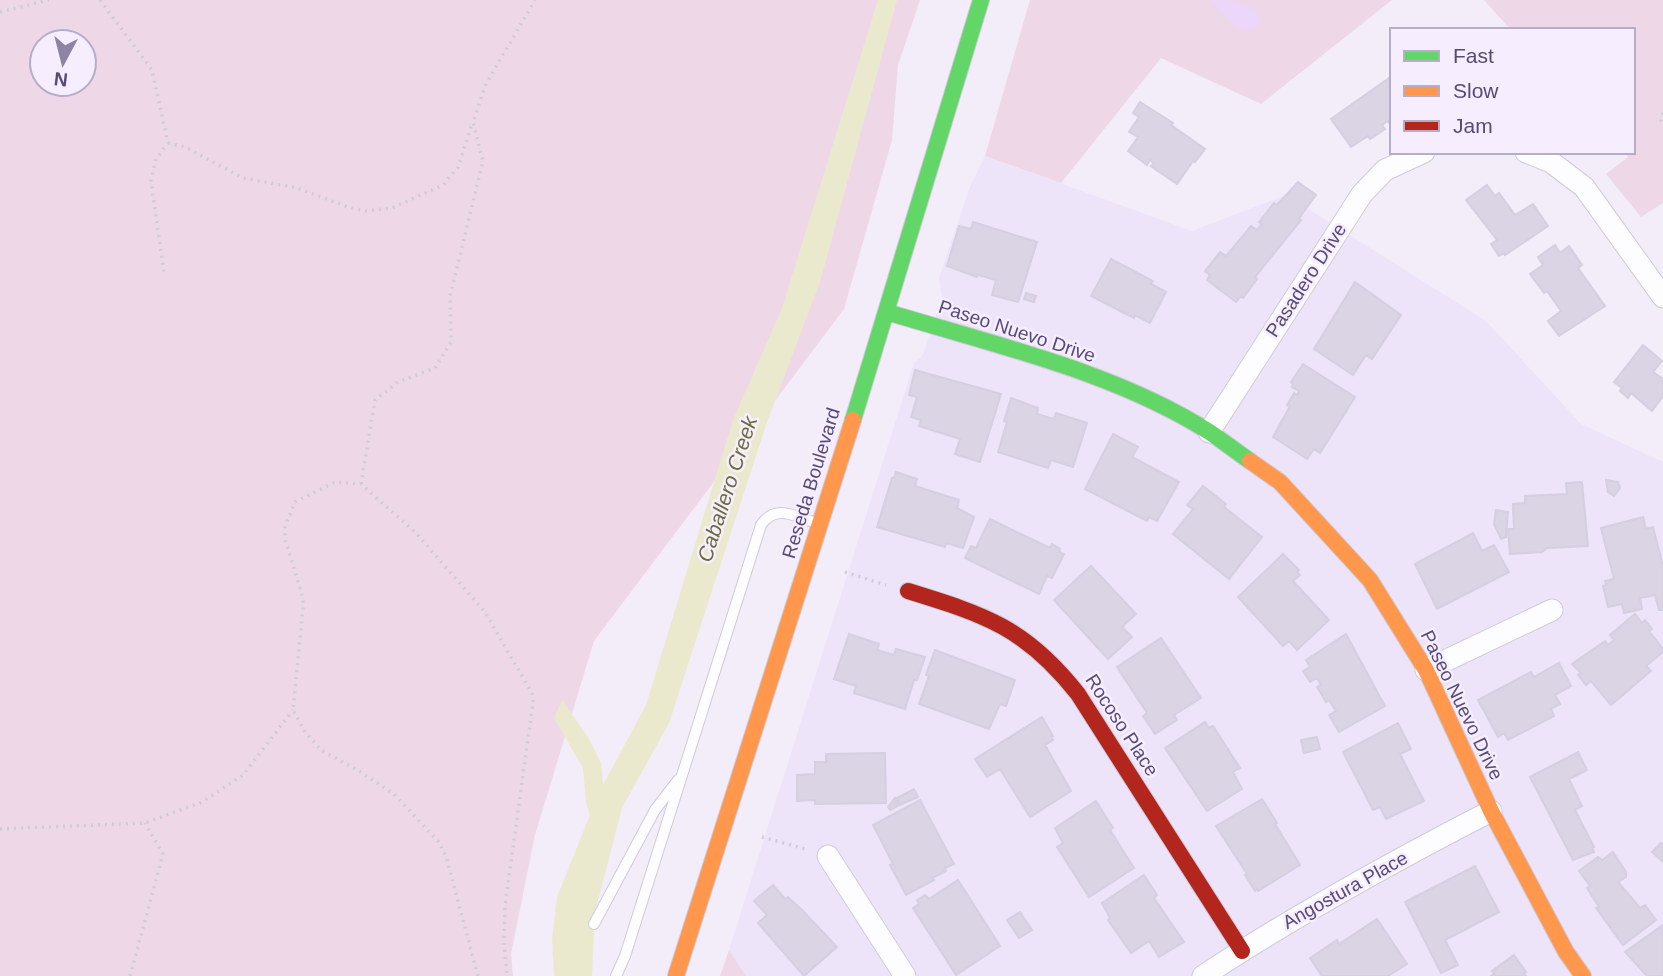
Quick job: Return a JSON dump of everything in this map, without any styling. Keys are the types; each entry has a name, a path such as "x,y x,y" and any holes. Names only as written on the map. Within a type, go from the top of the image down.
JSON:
{"street":[{"name":"Reseda Boulevard","path":"676,976 887,312 981,0"},
{"name":"Pasadero Drive","path":"1209,432 1362,194 1385,170 1420,154"},
{"path":"1531,154 1550,162 1584,187 1663,297"},
{"name":"Paseo Nuevo Drive","path":"887,312 1075,370 1146,399 1209,432 1280,482 1370,579 1426,670 1491,811 1566,952 1583,976"},
{"name":"Rocoso Place","path":"908,592 979,614 1007,627 1059,668 1242,951"},
{"path":"1426,670 1552,610"},
{"name":"Angostura Place","path":"1203,976 1380,868 1491,811"},
{"path":"828,856 905,976"}],"lane":[{"path":"616,976 625,956 761,525 767,517 781,512 820,524"},
{"path":"594,924 655,810 683,772"}],"path":[{"path":"0,12 50,0"},
{"path":"100,0 152,70 168,143 156,159 151,181 164,273"},
{"path":"168,143 186,147 243,178 297,188 365,211 392,208 443,184 457,167 486,84 535,0"},
{"path":"1663,113 1663,125"},
{"path":"361,484 375,400 398,382 435,368 451,342 450,296 483,161 473,122"},
{"path":"0,829 145,823 202,802 243,775 293,710 303,598 285,539 285,527 295,502 335,482 361,484 415,532 485,612 532,693 533,702 505,906 503,944 507,976"},
{"path":"845,572 908,592"},
{"path":"293,710 305,732 321,750 394,794 439,841 446,856 478,976"},
{"path":"130,976 163,854 145,823"},
{"path":"762,837 828,856"}],"shaded area":[{"path":"0,0 920,0 898,65 892,140 844,309 594,641 535,835 511,954 513,976 0,976"},
{"path":"1030,0 1392,0 1261,104 1161,58 1061,183 985,156"},
{"path":"1484,0 1663,0 1663,203 1641,217 1606,174 1628,157 1626,154 1635,154 1635,28 1509,28"},
{"path":"985,156 1192,231 1286,195 1486,321 1581,424 1663,462 1663,976 746,976 729,950 914,363 923,355 942,296 939,278 969,189"},
{"path":"729,950 746,976 720,976"}],"sand":[{"path":"1210,0 1233,1 1247,6 1258,15 1261,23 1250,30 1238,29"}],"water":[{"name":"Caballero Creek","path":"878,0 897,0 820,282 767,422 669,723 622,808 595,912 592,976 554,976 552,940 557,897 590,815 586,803 583,768 554,718 562,700 588,737 601,763 603,785 646,705 733,420 782,308"}],"building":[{"path":"1390,77 1390,124 1388,121 1382,125 1385,129 1351,147 1331,119"},
{"path":"1140,102 1173,123 1171,125 1205,149 1177,184 1151,166 1154,163 1150,160 1147,165 1128,151 1138,137 1129,132 1139,117 1133,113"},
{"path":"1298,182 1316,195 1299,218 1301,220 1255,277 1257,279 1243,298 1241,296 1236,302 1207,280 1210,275 1205,271 1220,252 1226,256 1251,226 1257,230 1262,224 1259,222 1274,203 1277,205"},
{"path":"1487,185 1495,196 1499,193 1515,215 1533,204 1548,226 1505,255 1504,253 1499,256 1491,244 1497,240 1466,200"},
{"path":"973,222 1037,242 1018,302 992,295 996,280 978,275 977,277 947,266 959,226 971,229"},
{"path":"1555,245 1560,253 1569,246 1582,265 1578,268 1605,306 1559,336 1548,321 1561,311 1547,291 1544,293 1530,274 1543,265 1538,257"},
{"path":"1111,259 1153,281 1151,284 1166,292 1150,323 1135,315 1134,318 1091,296"},
{"path":"1355,282 1401,315 1372,359 1366,355 1353,375 1314,349"},
{"path":"1026,293 1036,296 1034,302 1024,299"},
{"path":"1643,345 1662,361 1653,372 1663,379 1663,396 1652,411 1631,393 1628,398 1614,382"},
{"path":"1303,364 1355,397 1320,453 1314,449 1307,459 1273,437 1290,406 1287,405 1294,393 1297,395 1299,391 1292,387 1291,382"},
{"path":"915,370 1001,394 980,462 955,454 960,439 919,426 921,420 911,417 917,397 909,395"},
{"path":"1011,398 1038,408 1037,414 1054,419 1056,413 1087,423 1073,467 1051,460 1048,468 998,452"},
{"path":"1113,434 1138,447 1132,457 1179,482 1157,521 1149,517 1147,521 1085,489"},
{"path":"896,472 917,479 915,486 959,500 957,508 974,517 963,548 946,543 945,547 877,527"},
{"path":"1606,480 1618,482 1620,488 1614,496 1608,492"},
{"path":"1582,482 1588,546 1547,548 1542,552 1510,554 1508,529 1514,529 1513,504 1525,503 1525,496 1567,494 1566,483"},
{"path":"1203,486 1226,504 1224,507 1262,537 1229,579 1173,534 1193,509 1187,505"},
{"path":"1496,510 1508,512 1506,537 1501,539 1494,524"},
{"path":"1643,517 1646,529 1653,527 1663,566 1663,610 1659,610 1655,595 1640,598 1642,609 1624,613 1622,604 1608,607 1603,586 1606,585 1605,581 1614,579 1601,528"},
{"path":"990,519 1050,548 1052,544 1064,554 1052,578 1047,576 1039,594 965,558 971,546 976,548"},
{"path":"1473,533 1482,551 1494,545 1509,572 1437,609 1415,564"},
{"path":"1283,554 1299,570 1297,572 1300,575 1293,581 1329,620 1297,650 1289,641 1283,646 1238,597"},
{"path":"1091,566 1136,614 1122,627 1132,637 1108,659 1054,600"},
{"path":"1635,614 1642,623 1645,620 1652,629 1649,631 1663,652 1646,666 1651,671 1611,705 1591,681 1586,685 1578,675 1581,673 1572,664 1605,641 1608,645 1614,640 1610,635"},
{"path":"849,634 879,644 877,650 894,655 896,649 925,657 905,709 854,693 856,686 834,679"},
{"path":"1346,634 1385,706 1339,732 1329,715 1336,711 1329,700 1326,702 1317,687 1321,685 1317,678 1310,682 1303,671 1310,667 1306,660"},
{"path":"1161,638 1201,698 1174,715 1177,720 1155,734 1143,716 1147,713 1117,667"},
{"path":"935,650 1015,680 1006,706 1000,704 989,729 919,704"},
{"path":"1559,663 1571,686 1555,695 1560,704 1551,709 1554,716 1508,740 1504,733 1498,737 1478,700 1531,672 1534,677"},
{"path":"1042,717 1053,736 1053,740 1045,745 1071,791 1030,817 1000,769 987,777 975,759"},
{"path":"1205,722 1209,728 1213,726 1240,768 1233,772 1242,789 1207,811 1165,748"},
{"path":"1398,723 1411,749 1400,754 1424,801 1386,819 1380,807 1373,810 1343,752"},
{"path":"1317,737 1320,749 1304,753 1301,740"},
{"path":"1578,752 1587,770 1569,779 1582,806 1575,810 1594,852 1573,860 1530,777"},
{"path":"885,753 886,803 815,804 815,800 797,801 797,775 815,774 815,762 826,762 826,754"},
{"path":"914,789 918,797 900,805 897,798"},
{"path":"895,798 899,805 890,810 888,807"},
{"path":"1262,799 1300,865 1255,891 1216,826"},
{"path":"920,800 954,864 932,878 934,880 906,895 873,825"},
{"path":"1096,801 1113,828 1110,830 1134,868 1089,897 1057,847 1063,843 1055,828"},
{"path":"1663,844 1663,862 1652,852"},
{"path":"1613,852 1626,872 1626,877 1618,882 1640,908 1645,905 1656,920 1623,945 1596,908 1599,907 1587,888 1590,886 1579,871 1598,857 1602,860"},
{"path":"1475,866 1499,912 1445,940 1458,965 1441,973 1405,902"},
{"path":"1144,875 1157,895 1154,898 1184,942 1159,957 1149,941 1131,953 1108,920 1110,918 1102,903"},
{"path":"958,880 1000,946 956,975 913,908 919,904 917,900 925,895 929,899"},
{"path":"773,885 785,899 788,897 802,910 837,947 804,976 758,923 767,915 754,901"},
{"path":"1020,912 1032,930 1019,938 1007,920"},
{"path":"1377,919 1407,964 1388,976 1322,976 1310,958 1337,940 1339,944"},
{"path":"1663,925 1663,976 1647,976 1625,952"},
{"path":"1514,955 1526,976 1491,976 1494,974 1492,971"}],"traffic: fast":[{"path":"853,420 981,0"},
{"path":"887,312 1054,362 1135,393 1211,433 1250,461"}],"traffic: slow":[{"path":"676,976 853,420"},
{"path":"1250,461 1280,482 1370,580 1426,670 1491,811 1566,952 1583,976"}],"traffic: jam":[{"path":"908,591 960,608 1003,627 1040,653 1059,672 1078,694 1242,951"}]}
